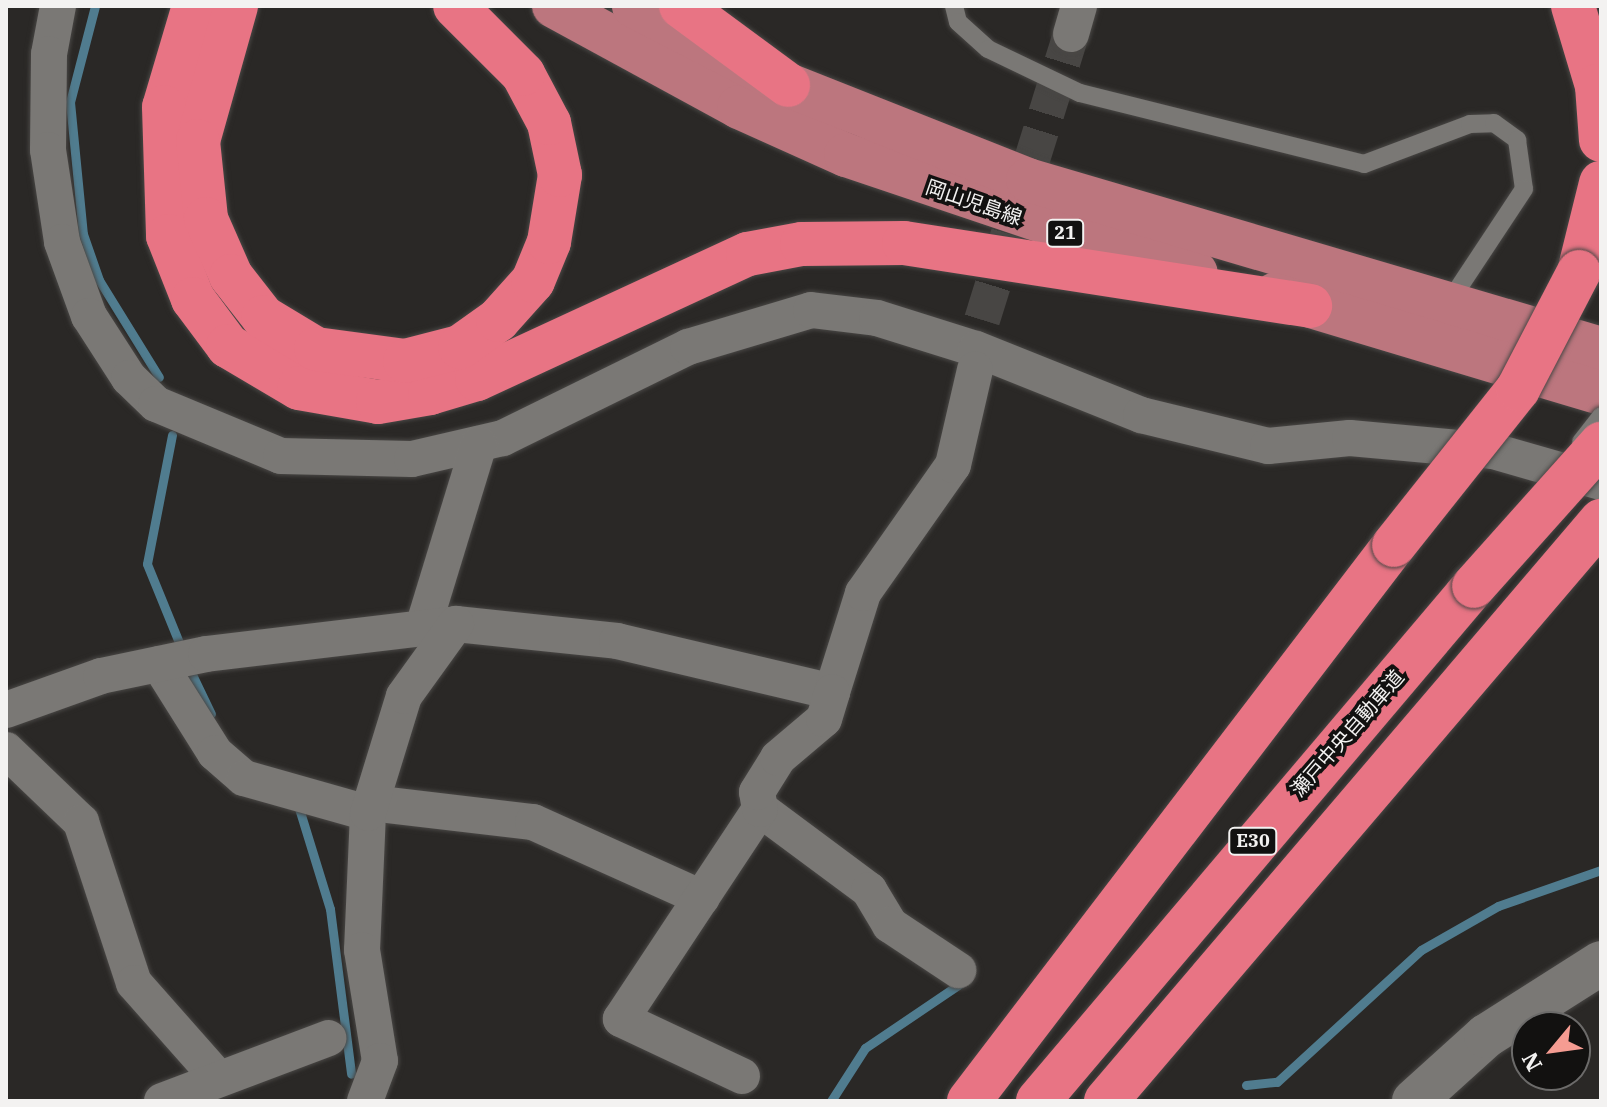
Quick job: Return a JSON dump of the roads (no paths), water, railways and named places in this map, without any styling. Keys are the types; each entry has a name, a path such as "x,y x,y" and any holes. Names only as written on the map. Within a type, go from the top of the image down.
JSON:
{"highway":[{"path":"194,6 164,107 168,236 193,299 228,346 299,388 378,402 430,393 477,379 748,254 802,244 904,243 1310,306"},
{"path":"236,6 198,141 206,219 231,276 263,317 316,349 405,361 460,347 498,320 533,281 549,242 560,175 549,123 523,74 455,6"},
{"path":"681,6 788,85"},
{"path":"1573,6 1597,86 1601,140"},
{"path":"969,1101 1394,545 1518,389 1579,272 1601,183"},
{"name":"瀬戸中央自動車道","path":"1038,1101 1474,586 1601,444"},
{"name":"E30","path":"1106,1101 1521,610 1601,521"}],"main road":[{"name":"岡山児島線","path":"554,6 739,107 846,155 1114,250 1601,393"},
{"name":"岡山児島線","path":"634,6 788,85 1028,180 1450,301 1601,349"}],"street":[{"path":"58,6 49,54 48,150 62,242 89,316 129,378 190,422 281,456 412,459 479,444 745,325 811,310 909,328 978,346 1141,415 1268,446 1350,438 1493,451 1601,482"},
{"path":"742,1076 621,1019 760,809 757,792 778,758 824,719 863,593 953,465 978,346"},
{"path":"365,1101 380,1061 362,950 369,808 404,696 440,624 479,444"},
{"path":"6,710 162,663 206,654 440,624 617,641 832,692"},
{"path":"162,663 215,753 248,779 369,808 533,822 702,898"},
{"path":"6,750 81,822 134,983 219,1079"},
{"path":"760,809 869,890 890,925 958,970"},
{"path":"1414,1101 1486,1036 1601,963"},
{"path":"162,1101 329,1038"}],"lane":[{"path":"954,6 958,22 988,49 1080,93 1364,164 1470,124 1494,123 1517,140 1524,189 1450,301"},
{"path":"1474,586 1601,416"}],"waterway":[{"path":"95,6 70,102 83,234 99,280 159,377"},
{"path":"172,435 147,564 183,652"},
{"path":"188,666 211,714"},
{"path":"298,805 330,909 351,1074"},
{"path":"1246,1085 1277,1082 1421,950 1498,906 1601,870"},
{"path":"831,1101 865,1048 961,983"}],"tunnel":[{"path":"982,320 1071,34"}]}
